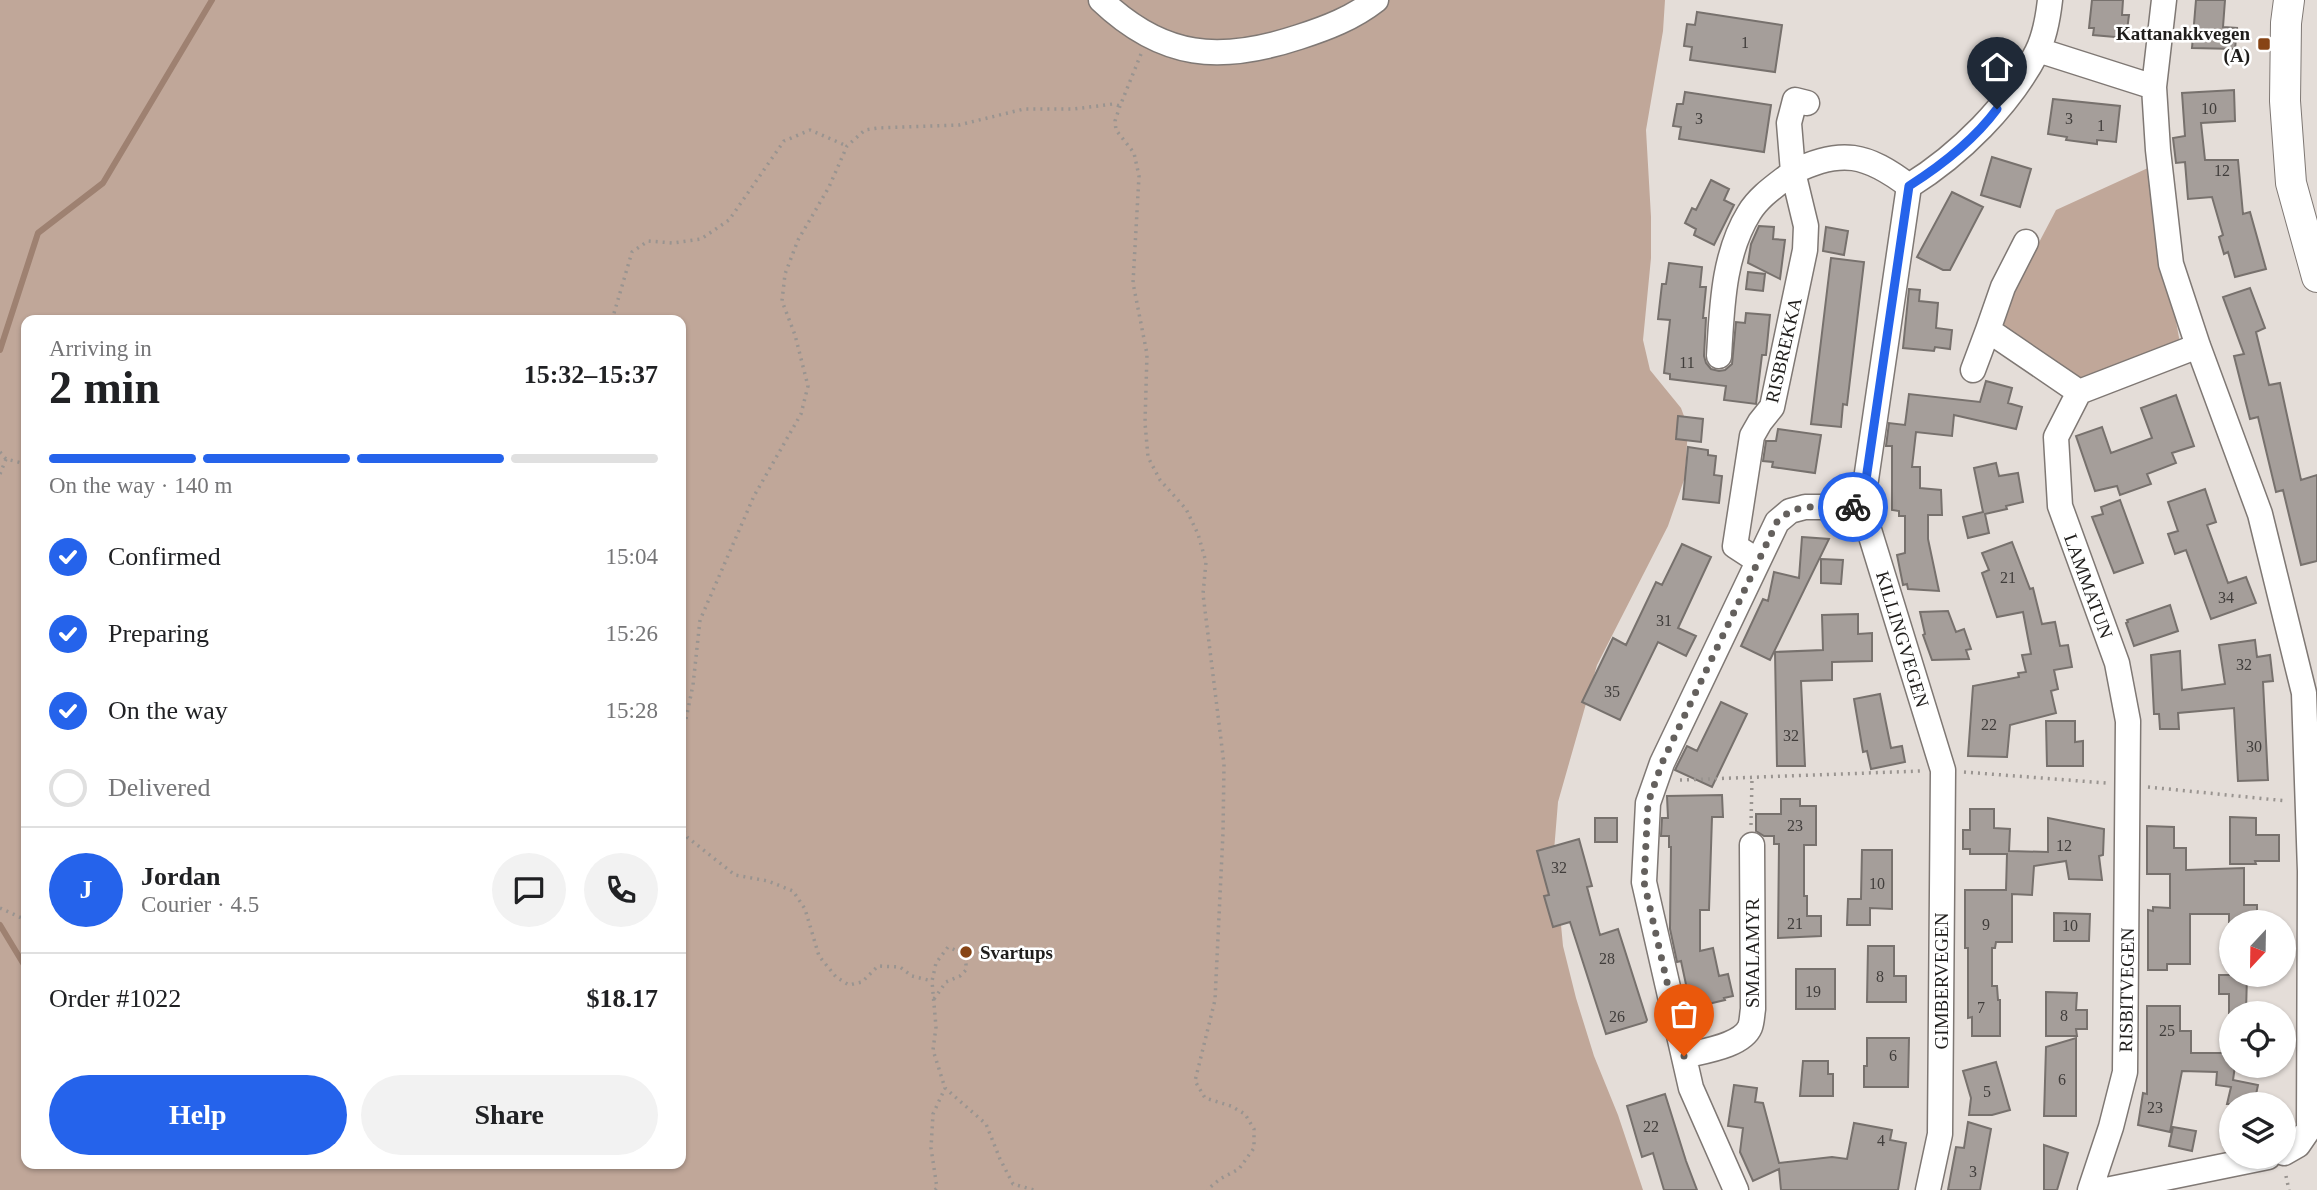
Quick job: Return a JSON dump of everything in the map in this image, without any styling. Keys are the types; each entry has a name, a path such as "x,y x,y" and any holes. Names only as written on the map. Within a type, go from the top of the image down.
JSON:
{"main road":[{"path":"2289,0 2285,101 2291,183 2317,277"}],"street":[{"path":"1101,0 1131,26 1159,41 1209,53 1245,51 1293,39 1351,17 1376,0"},
{"path":"1719,356 1721,315 1731,251 1749,211 1766,193 1793,172 1815,161 1845,157 1864,160 1886,169 1909,186 1930,173 1983,128 2027,70 2046,27 2050,0"},
{"path":"2164,0 2154,87 2171,264 2260,514 2304,693 2309,803 2309,1129 2296,1146"},
{"path":"2038,50 2154,87"},
{"name":"RISBREKKA","path":"1758,561 1735,546 1735,532 1752,436 1772,407 1805,250 1806,226 1793,172 1790,123 1795,100 1807,103"},
{"name":"KILLINGVEGEN","path":"1909,186 1862,507 1943,770"},
{"path":"1973,370 2003,288 2025,242"},
{"path":"1989,330 2079,392 2198,346"},
{"name":"LAMMATUN","path":"2079,392 2056,437 2060,506 2117,663 2128,721 2129,785"},
{"path":"1736,1190 1691,1088 1644,882 1648,803 1777,522 1790,511 1805,507 1862,507"},
{"name":"GIMBERVEGEN","path":"1928,1190 1940,1134 1943,770"},
{"name":"RISBITVEGEN","path":"2091,1190 2112,1127 2125,1072 2129,785"},
{"name":"SMALAMYR","path":"1684,1056 1725,1045 1742,1037 1751,1026 1752,845"},
{"path":"2106,1190 2219,1167"}],"path":[{"path":"1143,52 1115,121 1116,130 1134,153 1139,176 1133,283 1147,354 1145,423 1148,457 1160,480 1186,509 1198,534 1206,562 1203,594 1224,764 1215,1000 1195,1081 1205,1097 1231,1105 1245,1114 1254,1129 1254,1149 1239,1169 1207,1190"},
{"path":"686,721 700,621 754,496 801,414 807,386 795,335 782,301 785,274 798,240 829,187 847,146 865,130 878,128 959,125 1024,109 1074,109 1113,104 1120,106"},
{"path":"613,315 632,253 648,241 673,243 701,239 729,220 785,141 810,130 847,146"},
{"path":"0,452 5,459 21,463"},
{"path":"0,474 5,459"},
{"path":"1656,781 1943,770 2309,803"},
{"path":"1752,778 1752,845"},
{"path":"686,836 735,875 768,881 793,891 805,909 819,956 836,977 849,985 862,982 877,966 900,967 912,976 932,981"},
{"path":"0,908 21,918"},
{"path":"934,999 946,982 966,970 967,961 961,952 948,947 936,963 932,981 936,1027 933,1049 946,1088 986,1124 1013,1184 1034,1190"},
{"path":"935,1190 937,1188 931,1148 933,1114 946,1088"}],"shaded area":[{"path":"0,0 1665,0 1663,31 1646,130 1651,258 1643,340 1650,370 1681,408 1688,427 1685,477 1668,526 1597,665 1558,802 1554,851 1563,946 1576,998 1594,1056 1618,1115 1643,1190 0,1190"},
{"path":"2148,168 2180,343 2075,380 1995,326 2056,210"}],"building":[{"path":"2092,0 2123,0 2122,15 2129,15 2126,38 2093,35 2094,28 2089,28"},
{"path":"2196,0 2225,0 2223,27 2237,28 2235,49 2192,48"},
{"path":"1697,12 1782,25 1775,72 1690,60 1692,47 1684,46 1687,24 1695,25"},
{"path":"2234,90 2235,121 2201,123 2205,160 2238,160 2243,214 2250,212 2266,269 2235,277 2228,252 2224,254 2219,237 2223,235 2212,197 2188,199 2185,162 2176,163 2173,138 2185,136 2182,93"},
{"path":"1685,92 1771,105 1764,152 1679,139 1681,127 1673,126 1677,104 1683,104"},
{"path":"2053,99 2120,106 2116,142 2097,140 2097,144 2066,140 2067,137 2048,134"},
{"path":"1992,157 2031,169 2020,207 1981,195"},
{"path":"1711,180 1729,189 1724,200 1734,205 1714,245 1694,235 1696,229 1685,223 1692,208 1696,210"},
{"path":"1952,192 1983,207 1950,270 1943,270 1917,257"},
{"path":"1759,226 1774,227 1773,239 1785,240 1780,279 1748,263 1751,244"},
{"path":"1826,227 1848,231 1844,255 1823,251"},
{"path":"1831,258 1864,262 1847,405 1843,404 1841,427 1811,424"},
{"path":"1669,263 1702,267 1700,287 1706,287 1703,318 1706,318 1704,356 1711,369 1725,370 1732,364 1736,322 1745,323 1746,313 1770,315 1766,355 1762,355 1756,404 1724,400 1726,386 1670,379 1670,374 1664,373 1670,320 1658,319 1662,284 1666,284"},
{"path":"1748,272 1765,274 1763,291 1746,289"},
{"path":"2250,288 2265,328 2256,332 2269,385 2280,383 2301,480 2317,475 2317,561 2301,565 2283,490 2276,492 2258,417 2250,419 2234,356 2244,354 2223,297"},
{"path":"1909,289 1920,290 1919,301 1938,303 1936,328 1952,330 1950,349 1935,347 1934,351 1903,348"},
{"path":"1986,381 2012,388 2008,403 2022,407 2016,429 1954,415 1952,436 1916,432 1912,467 1920,467 1920,488 1941,490 1942,515 1928,515 1928,539 1939,591 1908,589 1907,584 1903,585 1897,555 1905,553 1905,516 1899,516 1899,511 1892,510 1892,446 1886,446 1889,423 1905,425 1909,394 1980,402"},
{"path":"2176,395 2194,446 2172,453 2176,463 2147,474 2151,484 2120,495 2117,486 2095,491 2076,436 2102,427 2111,453 2152,438 2141,408"},
{"path":"1678,416 1703,419 1701,442 1676,439"},
{"path":"1778,429 1821,435 1815,473 1772,467 1773,462 1763,461 1766,441 1776,441"},
{"path":"1688,447 1708,450 1708,455 1716,456 1714,475 1722,476 1719,503 1683,499"},
{"path":"1996,463 1999,476 2018,473 2023,502 1985,514 1989,533 1968,538 1963,517 1983,512 1974,468"},
{"path":"2205,489 2216,522 2207,525 2228,583 2246,577 2256,603 2211,619 2186,550 2175,554 2168,534 2178,531 2168,502"},
{"path":"2120,500 2143,563 2114,573 2092,517 2103,514 2101,507"},
{"path":"1802,537 1829,539 1770,660 1741,646 1763,599 1768,601 1774,572 1799,578"},
{"path":"2012,542 2030,589 2033,588 2042,624 2055,622 2060,646 2068,645 2072,667 2054,670 2058,689 2051,691 2056,713 2010,725 2007,757 1968,756 1973,686 2019,677 2018,673 2026,672 2022,655 2031,654 2023,612 1997,617 1982,573 1989,570 1982,553"},
{"path":"1682,544 1711,557 1678,628 1696,636 1686,656 1658,642 1620,720 1582,702 1613,638 1626,645 1656,582 1662,585"},
{"path":"1821,559 1843,560 1841,584 1821,583"},
{"path":"2170,605 2178,631 2134,646 2127,620"},
{"path":"1948,611 1956,632 1964,629 1971,649 1966,650 1969,659 1932,660 1923,635 1925,634 1920,612"},
{"path":"1858,614 1858,634 1872,633 1872,661 1832,662 1832,680 1801,681 1805,766 1777,766 1775,652 1823,650 1822,615"},
{"path":"2255,640 2257,657 2270,655 2273,681 2263,682 2268,780 2238,781 2234,708 2178,713 2179,729 2160,729 2159,714 2154,714 2151,655 2180,651 2182,690 2225,684 2219,645"},
{"path":"1880,694 1891,748 1902,746 1905,762 1871,769 1867,751 1863,752 1854,699"},
{"path":"1721,702 1747,714 1712,787 1675,770 1687,746 1697,751"},
{"path":"2046,721 2075,721 2075,742 2083,741 2083,766 2047,766"},
{"path":"1722,795 1723,817 1712,817 1709,910 1700,910 1700,951 1713,948 1719,976 1728,974 1733,996 1691,1008 1681,961 1677,962 1670,929 1671,847 1669,836 1661,836 1662,818 1668,818 1667,796"},
{"path":"1781,799 1800,799 1800,806 1816,806 1816,845 1804,845 1804,896 1807,896 1807,916 1821,916 1821,936 1778,938 1779,844 1774,844 1774,836 1764,836 1756,831 1756,814 1781,814"},
{"path":"1970,809 1994,809 1994,828 2010,829 2009,851 2048,852 2048,818 2104,829 2103,855 2099,856 2102,880 2069,879 2066,861 2034,866 2032,895 2012,894 2012,942 1996,942 1995,948 1992,948 1992,986 1997,986 2000,1000 2000,1036 1972,1036 1972,1017 1968,1018 1965,890 2006,890 2007,854 1970,854 1970,849 1963,849 1963,830 1970,830"},
{"path":"2230,817 2256,818 2256,835 2279,835 2279,861 2230,864"},
{"path":"1595,818 1617,818 1617,842 1595,842"},
{"path":"2147,826 2174,827 2174,848 2186,848 2186,870 2244,868 2244,905 2257,905 2257,910 2219,910 2219,914 2190,914 2190,964 2167,964 2167,970 2148,970 2148,910 2153,911 2153,907 2170,908 2170,874 2147,874"},
{"path":"1579,839 1592,886 1587,887 1600,935 1618,929 1647,1020 1606,1034 1570,922 1553,927 1544,896 1549,895 1537,851"},
{"path":"1862,850 1892,850 1892,909 1870,908 1870,925 1847,925 1848,899 1861,899"},
{"path":"2054,913 2090,914 2089,941 2054,941"},
{"path":"1868,946 1894,946 1894,976 1906,976 1906,1002 1867,1002"},
{"path":"1796,969 1835,969 1835,1009 1796,1009"},
{"path":"2219,987 2247,987 2246,1001 2229,1001 2229,994 2219,994"},
{"path":"2046,992 2077,993 2076,1010 2087,1010 2087,1029 2076,1029 2077,1036 2046,1036"},
{"path":"2147,1006 2180,1006 2180,1031 2191,1031 2191,1053 2219,1053 2219,1078 2233,1078 2258,1085 2257,1092 2230,1092 2231,1087 2216,1085 2217,1072 2182,1071 2170,1132 2138,1125 2143,1093 2147,1094"},
{"path":"1867,1038 1909,1038 1908,1087 1864,1087"},
{"path":"2076,1038 2076,1116 2044,1116 2046,1047"},
{"path":"1803,1061 1828,1061 1828,1074 1833,1074 1833,1096 1800,1096"},
{"path":"1996,1062 2010,1110 1992,1115 1969,1115 1971,1098 1963,1071"},
{"path":"1734,1085 1757,1088 1755,1102 1763,1103 1779,1163 1832,1157 1847,1159 1854,1123 1892,1130 1890,1140 1906,1143 1898,1190 1781,1190 1779,1169 1753,1181 1740,1152 1743,1128 1728,1126"},
{"path":"1665,1094 1697,1190 1664,1190 1653,1153 1642,1157 1627,1106"},
{"path":"1968,1122 1991,1129 1980,1190 1948,1190 1956,1147 1964,1148"},
{"path":"2173,1127 2196,1131 2192,1151 2169,1146"},
{"path":"2044,1145 2068,1153 2057,1190 2044,1190"}],"waterway":[{"path":"0,350 38,233 103,183 212,0"},
{"path":"0,925 21,960"}],"way so far":[{"path":"1684,1056 1644,882 1648,803 1662,763 1777,522 1790,511 1805,507 1853,507"}],"place":[{"name":"Kattanakkvegen (A)","path":"2264,44"},
{"name":"Svartups","path":"966,952"}],"route":[{"path":"1853,507 1862,507 1909,186 1930,173 1983,128 1997,109"}]}
